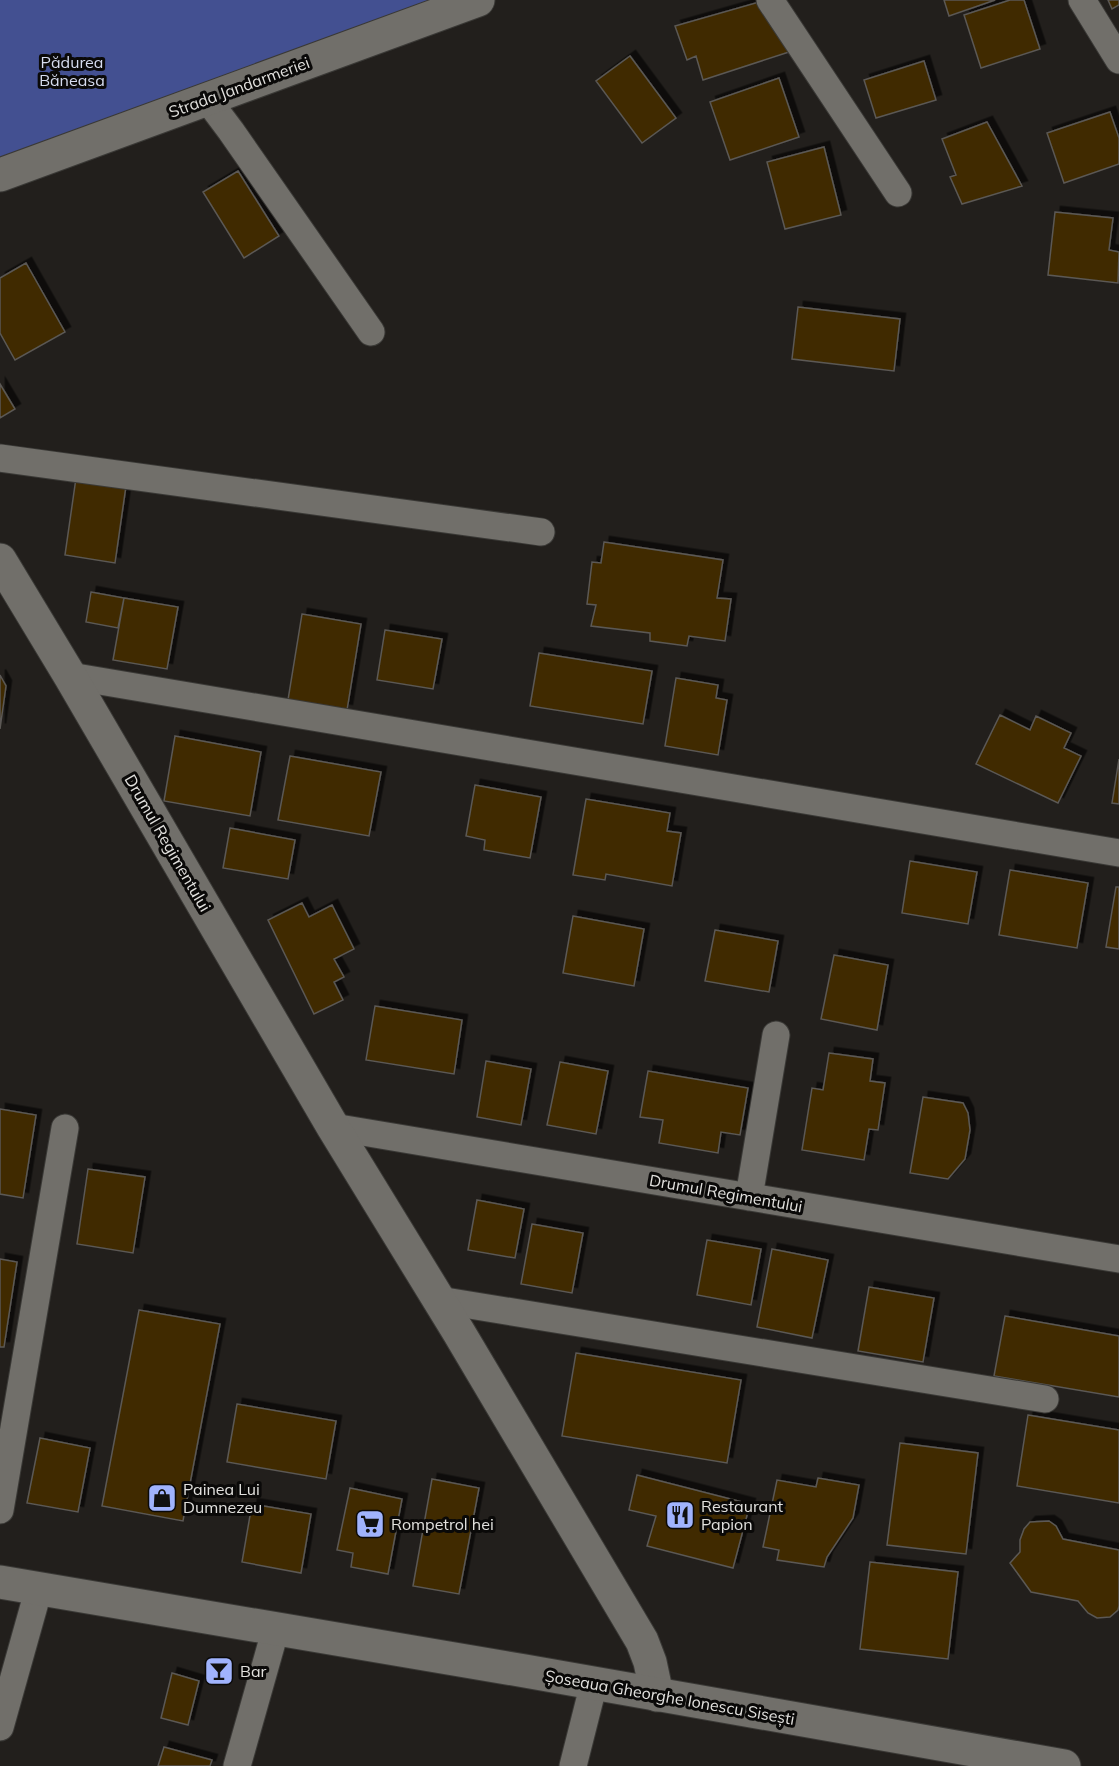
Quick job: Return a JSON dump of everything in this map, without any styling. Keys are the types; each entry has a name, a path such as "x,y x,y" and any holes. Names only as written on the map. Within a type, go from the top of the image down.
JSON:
{"street":[{"name":"Strada Jandarmeriei","path":"0,175 478,0"},
{"path":"770,0 898,193"},
{"path":"1083,0 1119,60"},
{"path":"207,99 371,332"},
{"path":"0,458 541,532"},
{"name":"Drumul Regimentului","path":"0,560 333,1127 642,1641 650,1662 657,1695"},
{"path":"70,676 1119,854"},
{"path":"749,1197 776,1035"},
{"name":"Drumul Regimentului","path":"333,1127 1119,1259"},
{"path":"0,1509 65,1128"},
{"path":"439,1300 1045,1399"},
{"name":"Șoseaua Gheorghe Ionescu Sisești","path":"0,1582 1064,1766"},
{"path":"0,1727 39,1588"},
{"path":"237,1766 276,1628"},
{"path":"573,1766 594,1683"}],"green space":[{"name":"Pădurea Băneasa","path":"0,0 478,0 0,175"}],"building":[{"path":"944,0 995,0 949,16"},
{"path":"1010,0 1024,0 1040,49 981,68 964,15"},
{"path":"1108,0 1119,0 1119,5 1112,9"},
{"path":"759,2 795,50 703,80 696,56 687,60 675,26"},
{"path":"630,56 676,118 642,143 596,81"},
{"path":"924,61 936,100 876,118 864,80"},
{"path":"779,78 799,137 730,160 710,102"},
{"path":"1110,112 1119,138 1119,164 1064,183 1047,133"},
{"path":"987,122 1022,186 962,204 950,177 956,175 942,139"},
{"path":"824,147 841,215 785,229 767,162"},
{"path":"238,171 279,236 244,258 203,192"},
{"path":"1055,212 1113,218 1109,250 1119,252 1118,283 1048,275"},
{"path":"26,263 65,332 15,360 0,333 0,278"},
{"path":"798,307 900,319 894,371 792,359"},
{"path":"0,384 15,409 0,418"},
{"path":"76,478 126,486 115,563 65,555"},
{"path":"604,542 723,560 717,598 731,599 725,641 689,636 687,646 650,641 650,633 591,626 596,605 587,604 592,562 601,563"},
{"path":"91,592 124,598 118,628 86,622"},
{"path":"124,598 178,607 167,669 113,660"},
{"path":"302,614 361,624 347,710 288,700"},
{"path":"385,630 442,639 433,689 377,680"},
{"path":"539,653 652,671 643,724 530,706"},
{"path":"0,675 6,686 0,729"},
{"path":"676,678 718,685 716,698 727,700 718,755 665,746"},
{"path":"1000,715 1030,730 1036,716 1071,733 1064,748 1081,756 1058,803 976,764"},
{"path":"175,736 261,752 250,816 164,801"},
{"path":"290,756 381,772 369,836 278,820"},
{"path":"1119,759 1119,804 1112,803"},
{"path":"475,785 541,797 530,858 484,850 485,840 466,836"},
{"path":"586,799 670,813 667,831 681,833 672,886 606,874 605,880 573,875"},
{"path":"230,828 295,840 288,879 223,868"},
{"path":"910,861 977,872 968,924 902,913"},
{"path":"1010,870 1088,883 1077,948 999,935"},
{"path":"1116,887 1119,887 1119,949 1106,947"},
{"path":"302,903 309,917 332,905 354,949 334,959 344,977 334,982 343,1000 314,1014 268,920"},
{"path":"573,916 644,929 634,986 563,973"},
{"path":"715,930 778,941 769,992 705,981"},
{"path":"834,955 888,965 877,1030 821,1019"},
{"path":"375,1006 462,1020 454,1074 366,1060"},
{"path":"829,1053 873,1059 870,1081 885,1083 878,1130 869,1129 864,1160 802,1150 812,1088 823,1090"},
{"path":"486,1061 531,1069 521,1125 477,1117"},
{"path":"560,1062 608,1071 596,1134 547,1125"},
{"path":"648,1071 748,1088 740,1135 721,1132 718,1153 659,1143 663,1120 640,1117"},
{"path":"923,1097 963,1103 968,1113 970,1130 965,1159 948,1179 910,1173"},
{"path":"0,1109 36,1115 23,1198 0,1194"},
{"path":"88,1169 145,1177 133,1253 77,1244"},
{"path":"477,1200 524,1209 515,1258 468,1250"},
{"path":"532,1224 583,1233 572,1293 521,1284"},
{"path":"707,1240 761,1249 751,1305 697,1295"},
{"path":"772,1249 828,1260 812,1338 757,1327"},
{"path":"0,1259 17,1262 4,1347 0,1347"},
{"path":"869,1287 934,1298 923,1362 858,1351"},
{"path":"139,1310 220,1324 183,1521 102,1506"},
{"path":"1005,1316 1119,1336 1119,1397 994,1376"},
{"path":"576,1353 741,1380 727,1463 562,1436"},
{"path":"237,1404 336,1421 326,1479 227,1462"},
{"path":"1028,1415 1119,1430 1119,1503 1017,1486"},
{"path":"40,1438 90,1448 78,1512 27,1503"},
{"path":"900,1443 978,1453 966,1554 887,1545"},
{"path":"637,1475 750,1504 733,1568 647,1546 656,1516 629,1510"},
{"path":"818,1478 859,1485 853,1518 827,1557 824,1567 777,1560 779,1550 763,1547 777,1480 816,1487"},
{"path":"432,1479 479,1488 459,1594 413,1586"},
{"name":"Rompetrol hei","path":"350,1488 402,1499 388,1574 351,1567 353,1553 337,1550"},
{"path":"252,1504 311,1514 301,1573 242,1562"},
{"path":"1049,1521 1056,1526 1063,1539 1119,1550 1119,1606 1110,1617 1097,1618 1088,1613 1078,1601 1031,1592 1010,1563 1020,1552 1020,1540 1024,1529 1030,1522"},
{"path":"870,1562 958,1572 948,1659 860,1649"},
{"path":"172,1673 199,1681 188,1725 161,1718"},
{"path":"164,1747 212,1760 210,1766 158,1766"}],"place":[{"name":"Painea Lui Dumnezeu","path":"162,1498"},
{"name":"Restaurant Papion","path":"680,1515"},
{"name":"Rompetrol hei","path":"370,1524"},
{"name":"Bar","path":"219,1671"}]}
